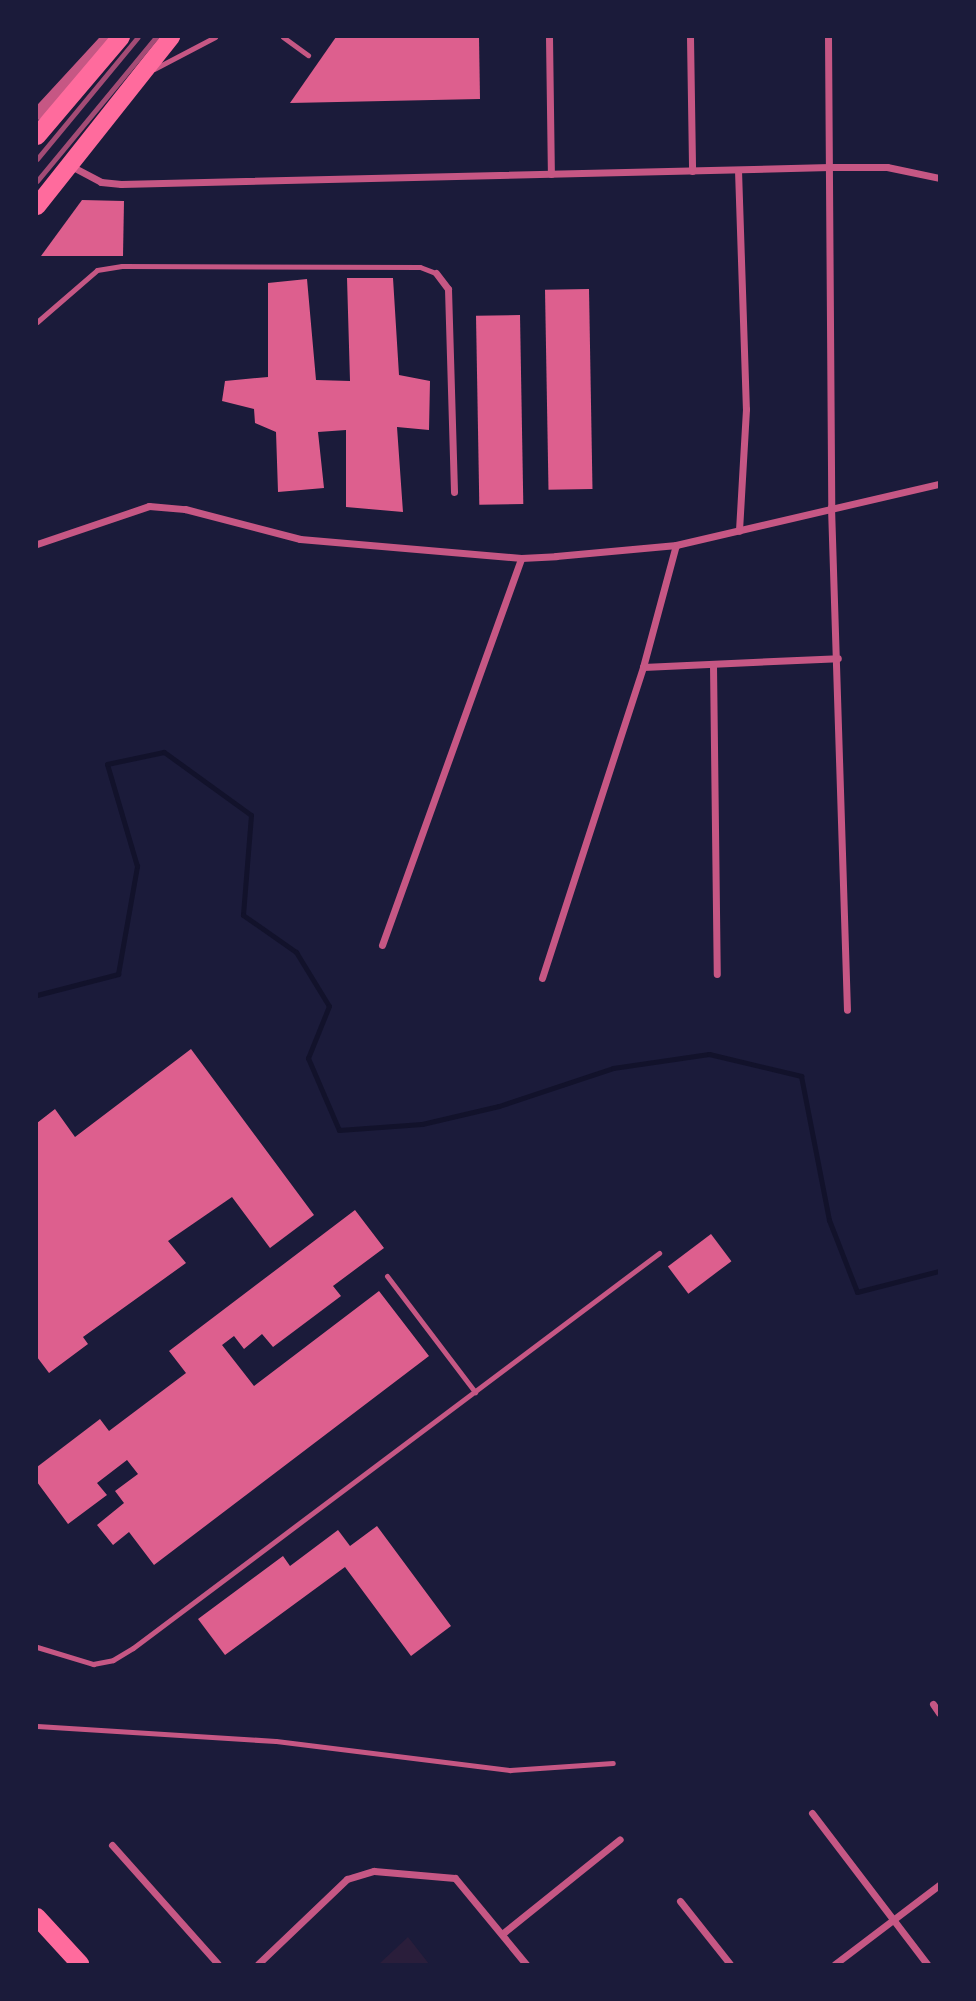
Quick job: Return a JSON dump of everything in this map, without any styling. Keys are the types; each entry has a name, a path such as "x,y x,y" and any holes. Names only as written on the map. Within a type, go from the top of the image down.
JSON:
{"main road":[{"path":"37,136 121,37"},
{"path":"37,206 171,37"},
{"path":"37,1916 80,1964"},
{"path":"37,1932 62,1944"}],"street":[{"path":"37,114 107,37"},
{"path":"549,37 551,174"},
{"path":"690,37 692,171"},
{"path":"828,37 831,507 838,658 846,1010"},
{"path":"71,166 101,182 121,184 830,167 887,167 939,178"},
{"path":"738,170 746,409 739,531"},
{"path":"436,272 448,289 454,492"},
{"path":"37,544 149,506 186,509 300,540 521,558 677,545 939,484"},
{"path":"542,978 643,667 677,545"},
{"path":"382,945 521,558"},
{"path":"643,667 838,658"},
{"path":"713,665 717,974"},
{"path":"933,1704 939,1713"},
{"path":"812,1813 927,1964"},
{"path":"502,1934 620,1839"},
{"path":"112,1845 218,1964"},
{"path":"258,1964 347,1879 374,1871 455,1878 526,1964"},
{"path":"835,1964 939,1885"},
{"path":"680,1900 730,1964"}],"lane":[{"path":"139,78 215,37"},
{"path":"284,37 308,55"},
{"path":"37,322 97,270 122,266 419,267 436,272"},
{"path":"37,1647 93,1664 113,1660 659,1253"},
{"path":"387,1276 475,1392"},
{"path":"37,1726 276,1741 510,1770 613,1763"}],"shaded area":[{"path":"408,1937 429,1964 379,1964"}],"building":[{"path":"336,37 479,37 480,99 290,103"},
{"path":"82,200 124,201 123,256 41,256"},
{"path":"347,278 393,278 399,375 430,381 429,430 397,427 403,512 346,507 346,430 318,432 324,488 278,492 276,432 255,423 254,409 222,401 225,381 268,377 268,283 307,279 316,380 350,381"},
{"path":"589,289 592,489 548,490 545,290"},
{"path":"520,315 523,504 479,505 476,316"},
{"path":"191,1049 314,1215 270,1248 232,1197 168,1241 186,1263 83,1337 88,1344 49,1373 37,1357 37,1123 55,1109 75,1137"},
{"path":"355,1210 384,1248 333,1286 341,1296 273,1347 262,1334 244,1349 234,1336 222,1345 254,1386 379,1291 429,1356 154,1565 129,1532 113,1545 97,1525 124,1503 115,1491 138,1474 127,1460 97,1483 107,1495 68,1524 37,1482 37,1467 100,1419 109,1431 186,1373 169,1351"},
{"path":"711,1234 731,1261 688,1294 668,1266"},
{"path":"377,1526 451,1626 411,1656 345,1567 225,1655 198,1619 283,1556 290,1566 338,1530 350,1546"}],"waterway":[{"path":"37,995 118,974 137,866 107,764 164,752 251,815 243,915 296,952 329,1006 308,1058 339,1130 422,1124 499,1106 613,1068 709,1054 801,1076 829,1220 857,1292 939,1271"}],"railway":[{"path":"37,159 138,37"},
{"path":"37,181 156,37"}]}
